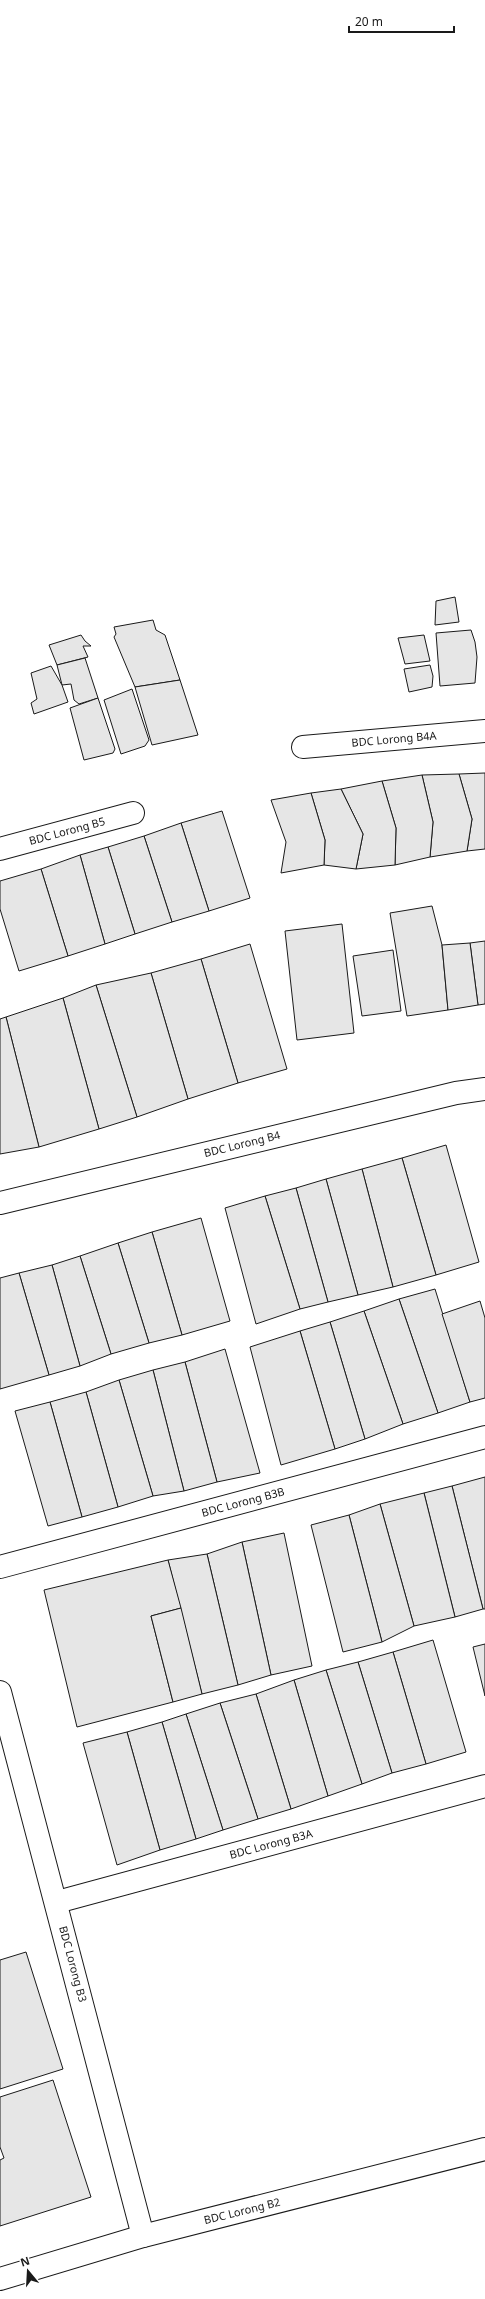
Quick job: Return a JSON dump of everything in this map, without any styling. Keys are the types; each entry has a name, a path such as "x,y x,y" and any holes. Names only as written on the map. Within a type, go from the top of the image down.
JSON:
{"street":[{"name":"BDC Lorong B4A","path":"303,747 485,731"},
{"name":"BDC Lorong B5","path":"0,849 133,813"},
{"name":"BDC Lorong B4","path":"0,1203 456,1093 485,1089"},
{"name":"BDC Lorong B3B","path":"0,1567 485,1437"},
{"name":"BDC Lorong B3","path":"0,1692 57,1902 144,2236"},
{"name":"BDC Lorong B3A","path":"57,1902 485,1786"},
{"name":"BDC Lorong B2","path":"0,2279 144,2236 485,2149"}],"building":[{"path":"455,597 459,622 435,625 436,601"},
{"path":"153,620 156,630 165,635 180,680 135,687 114,637 116,634 114,627"},
{"path":"471,630 475,642 477,657 475,683 440,686 436,633"},
{"path":"81,635 91,646 83,646 88,657 57,665 49,645"},
{"path":"424,635 430,661 405,664 398,638"},
{"path":"85,658 98,698 79,704 74,700 71,684 62,685 57,665"},
{"path":"430,665 433,676 432,687 409,692 404,669"},
{"path":"51,666 62,685 68,702 34,714 31,703 37,699 31,673"},
{"path":"180,680 198,735 152,745 135,687"},
{"path":"132,689 149,740 145,746 121,754 104,700"},
{"path":"98,698 115,749 113,753 84,760 70,708"},
{"path":"485,773 485,849 467,851 472,819 459,774"},
{"path":"459,774 472,819 467,851 430,857 433,822 422,775"},
{"path":"422,775 433,822 430,857 395,865 396,828 382,781"},
{"path":"382,781 396,828 395,865 356,869 363,834 341,789"},
{"path":"341,789 363,834 356,869 324,865 325,840 311,793"},
{"path":"311,793 325,840 324,865 281,873 286,842 271,800"},
{"path":"222,811 250,898 209,911 181,823"},
{"path":"181,823 209,911 172,922 144,836"},
{"path":"144,836 172,922 135,934 108,847"},
{"path":"108,847 135,934 105,944 80,855"},
{"path":"80,855 105,944 68,956 41,869"},
{"path":"41,869 68,956 19,971 0,909 0,881"},
{"path":"432,906 442,945 448,1010 407,1016 390,913"},
{"path":"342,924 354,1033 297,1040 285,931"},
{"path":"485,941 485,1004 478,1005 470,943"},
{"path":"470,943 478,1005 448,1010 442,945"},
{"path":"250,944 287,1069 238,1083 201,959"},
{"path":"393,950 401,1011 362,1016 353,956"},
{"path":"201,959 238,1083 188,1099 151,973"},
{"path":"151,973 188,1099 137,1117 96,985"},
{"path":"96,985 137,1117 99,1129 63,998"},
{"path":"63,998 99,1129 39,1147 6,1017"},
{"path":"6,1017 39,1147 0,1154 0,1019"},
{"path":"446,1145 479,1262 436,1275 402,1158"},
{"path":"402,1158 436,1275 393,1287 362,1169"},
{"path":"362,1169 393,1287 358,1295 326,1179"},
{"path":"326,1179 358,1295 328,1302 296,1188"},
{"path":"296,1188 328,1302 300,1309 265,1196"},
{"path":"265,1196 300,1309 256,1324 225,1208"},
{"path":"201,1218 230,1321 182,1335 152,1232"},
{"path":"152,1232 182,1335 149,1343 118,1243"},
{"path":"118,1243 149,1343 111,1354 80,1256"},
{"path":"80,1256 111,1354 80,1366 52,1265"},
{"path":"52,1265 80,1366 49,1375 19,1273"},
{"path":"19,1273 49,1375 0,1389 0,1278"},
{"path":"435,1289 470,1402 438,1413 399,1299"},
{"path":"399,1299 438,1413 403,1424 364,1311"},
{"path":"480,1301 485,1318 485,1398 470,1402 442,1314"},
{"path":"364,1311 403,1424 365,1439 330,1322"},
{"path":"330,1322 365,1439 335,1449 300,1331"},
{"path":"300,1331 335,1449 281,1465 250,1347"},
{"path":"225,1349 260,1473 217,1482 185,1362"},
{"path":"185,1362 217,1482 184,1491 153,1370"},
{"path":"153,1370 184,1491 153,1496 119,1380"},
{"path":"119,1380 153,1496 118,1507 86,1392"},
{"path":"86,1392 118,1507 82,1517 50,1402"},
{"path":"50,1402 82,1517 48,1526 15,1411"},
{"path":"485,1477 485,1609 483,1609 452,1486"},
{"path":"452,1486 483,1609 455,1617 424,1493"},
{"path":"424,1493 455,1617 414,1626 380,1504"},
{"path":"380,1504 414,1626 382,1642 349,1515"},
{"path":"349,1515 382,1642 343,1652 311,1525"},
{"path":"284,1533 312,1666 271,1675 242,1542"},
{"path":"242,1542 271,1675 238,1685 207,1554"},
{"path":"207,1554 238,1685 202,1694 168,1560"},
{"path":"168,1560 181,1608 151,1616 173,1702 77,1727 44,1590"},
{"path":"181,1608 202,1694 173,1702 151,1616"},
{"path":"433,1640 466,1752 426,1764 393,1652"},
{"path":"485,1644 485,1696 473,1647"},
{"path":"393,1652 426,1764 392,1773 358,1662"},
{"path":"358,1662 392,1773 362,1784 326,1670"},
{"path":"326,1670 362,1784 328,1796 294,1680"},
{"path":"294,1680 328,1796 291,1809 256,1694"},
{"path":"256,1694 291,1809 258,1819 220,1703"},
{"path":"220,1703 258,1819 223,1830 186,1714"},
{"path":"186,1714 223,1830 196,1839 162,1722"},
{"path":"162,1722 196,1839 160,1850 127,1732"},
{"path":"127,1732 160,1850 117,1865 83,1743"},
{"path":"26,1952 63,2069 0,2089 0,1960"},
{"path":"53,2080 91,2197 0,2226 0,2160 4,2158 0,2147 0,2097"}]}
